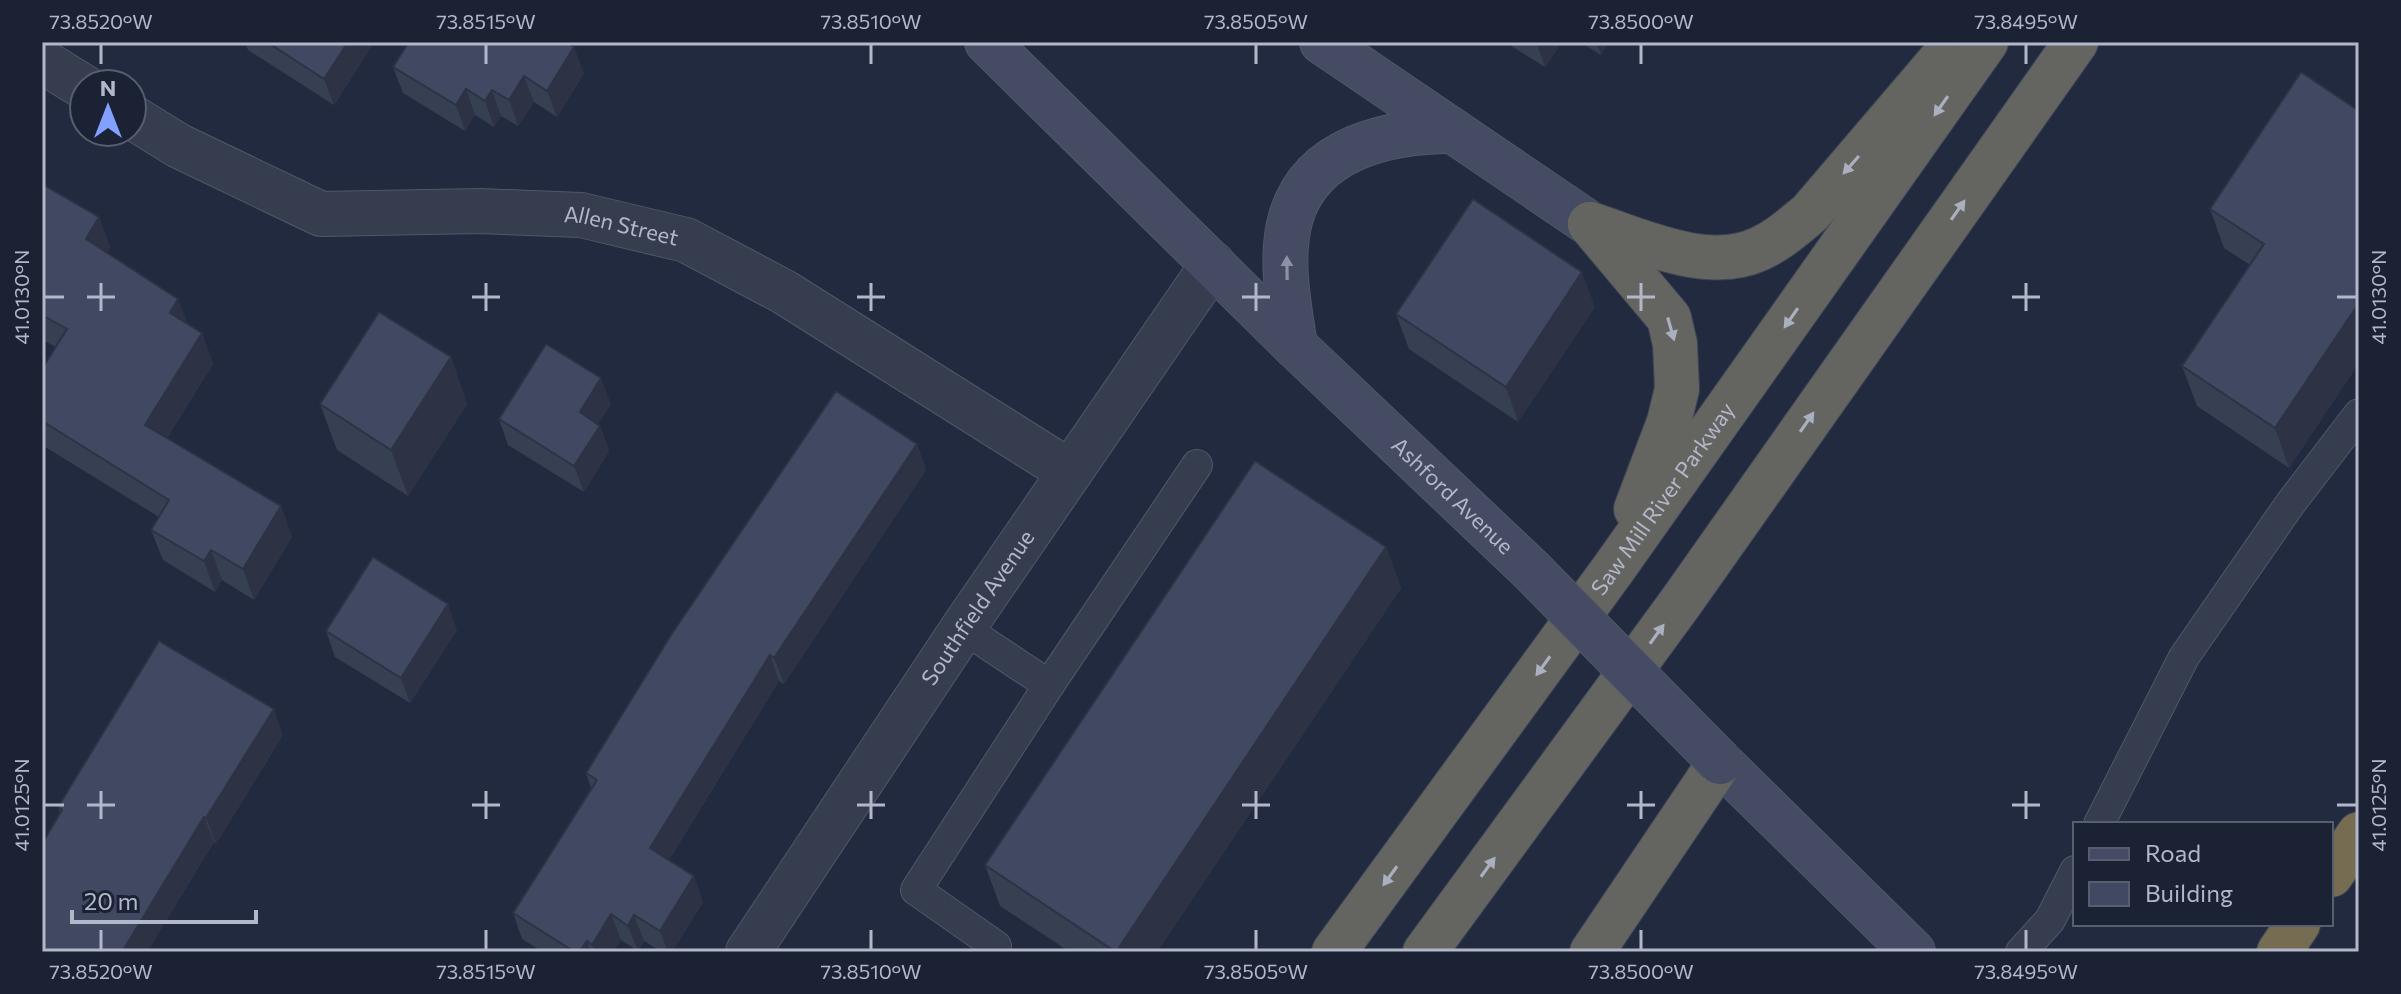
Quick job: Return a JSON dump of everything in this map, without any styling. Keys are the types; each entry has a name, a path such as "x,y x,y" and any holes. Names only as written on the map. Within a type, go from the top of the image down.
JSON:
{"highway":[{"path":"1590,224 1703,256 1730,257 1757,250 1784,235 1810,213 1956,42"},
{"name":"Saw Mill River Parkway","path":"1334,952 1614,568 1986,42"},
{"path":"1425,952 1681,602 2076,42"},
{"path":"1590,224 1669,318 1678,367 1677,389 1669,422 1614,568"},
{"path":"1592,952 1720,762"},
{"path":"2333,872 2359,834"},
{"path":"2279,952 2297,926"}],"main road":[{"name":"Ashford Avenue","path":"987,42 1295,346 1530,569 1913,952"},
{"path":"1322,42 1590,224"},
{"path":"1295,346 1286,273 1287,242 1291,216 1303,190 1320,170 1364,143 1423,131 1453,131"}],"street":[{"path":"42,61 68,77"},
{"name":"Allen Street","path":"148,127 179,146 321,214 480,211 581,215 686,240 784,292 1070,472"},
{"name":"Southfield Avenue","path":"748,952 963,628 1213,264"}],"lane":[{"path":"2100,822 2184,657 2290,504 2359,414"},
{"path":"996,946 916,890 1197,465"},
{"path":"963,628 1049,685"},
{"path":"2021,952 2050,920 2073,875"}],"building":[{"path":"267,42 348,42 324,79"},
{"path":"409,42 566,42 574,47 547,91 524,76 509,100 492,90 485,101 466,89 456,105 393,67"},
{"path":"2301,72 2359,111 2359,303 2275,428 2182,366 2264,244 2210,209"},
{"path":"42,184 99,217 86,239 178,299 170,313 202,333 145,425 281,506 243,569 211,550 204,561 151,530 169,500 42,421 42,369 67,329 42,315"},
{"path":"1473,199 1582,272 1506,387 1396,314"},
{"path":"379,312 451,357 391,450 320,404"},
{"path":"546,344 601,378 580,412 600,426 574,466 499,419"},
{"path":"836,391 917,444 774,658 770,655 650,848 694,876 660,931 634,915 628,926 611,914 592,945 587,941 579,952 575,952 513,913 597,780 586,773 671,635"},
{"path":"1255,461 1386,547 1116,952 985,865"},
{"path":"373,557 448,604 401,678 326,631"},
{"path":"159,641 274,709 122,952 42,952 42,844 62,810 58,807"}]}
